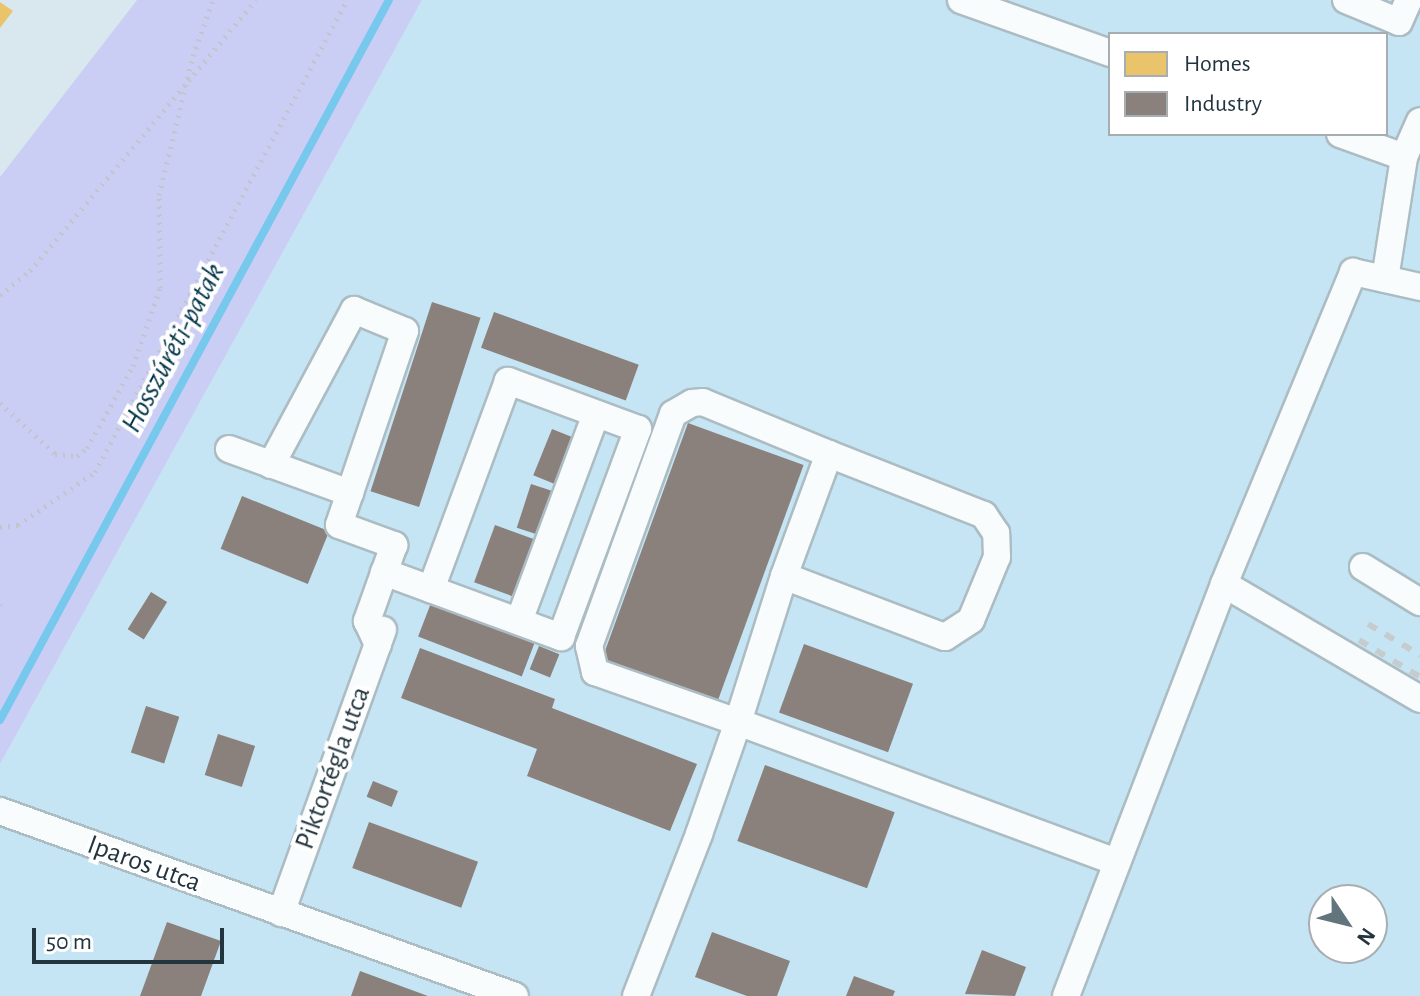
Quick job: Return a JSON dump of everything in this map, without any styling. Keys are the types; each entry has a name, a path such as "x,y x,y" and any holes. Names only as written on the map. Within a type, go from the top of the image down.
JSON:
{"street":[{"path":"961,0 1108,52"},
{"path":"1346,0 1399,22 1409,0"},
{"path":"1385,279 1404,157 1420,121"},
{"path":"1346,136 1404,157"},
{"path":"1066,996 1224,584 1353,272 1420,287"},
{"path":"271,465 354,310 405,331 339,525 394,545 384,572 561,637 638,429 508,381 431,589"},
{"path":"784,576 945,637 971,620 997,557 996,533 984,515 703,402 680,406 589,646 595,672 1119,854"},
{"path":"519,621 596,414"},
{"path":"229,449 350,493"},
{"path":"636,996 699,834 784,576 829,454"},
{"path":"1363,567 1420,602"},
{"name":"Piktortégla utca","path":"281,913 381,634 367,621 384,572"},
{"path":"1224,584 1420,699"},
{"name":"Iparos utca","path":"0,811 515,996"}],"path":[{"path":"0,403 55,454 77,456 87,448 133,366 155,313 159,195 213,0"},
{"path":"0,295 30,271 256,0"},
{"path":"0,527 18,525 95,472 347,0"}],"shaded area":[{"path":"137,0 422,0 0,764 0,177"},
{"path":"422,0 1420,0 1420,996 0,996 0,764"}],"building: Homes":[{"path":"0,2 13,11 0,28"}],"building: Industry":[{"path":"432,302 481,318 419,507 371,491"},
{"path":"494,312 639,365 626,400 481,348"},
{"path":"688,423 804,465 717,702 602,660"},
{"path":"552,429 577,439 558,485 533,475"},
{"path":"531,484 555,492 541,535 517,528"},
{"path":"242,496 329,531 308,584 221,549"},
{"path":"495,525 538,541 517,598 474,582"},
{"path":"151,592 167,602 144,639 128,629"},
{"path":"431,603 535,643 522,676 418,637"},
{"path":"804,644 913,684 888,752 779,713"},
{"path":"539,646 559,654 550,677 530,669"},
{"path":"420,648 555,699 552,708 697,764 670,831 527,776 537,749 401,698"},
{"path":"146,706 179,717 164,763 131,753"},
{"path":"218,734 255,746 242,787 205,775"},
{"path":"765,765 895,812 867,888 737,841"},
{"path":"373,781 398,791 392,807 367,797"},
{"path":"369,822 478,862 461,908 352,868"},
{"path":"167,922 221,941 201,996 140,996"},
{"path":"712,932 790,961 777,996 747,996 695,977"},
{"path":"982,950 1026,967 1015,996 965,994"},
{"path":"360,971 428,996 351,996"},
{"path":"854,976 895,991 893,996 846,996"}],"waterway":[{"name":"Hosszúréti-patak","path":"0,720 389,0"}],"railway":[{"path":"1368,624 1420,655"},
{"path":"1359,640 1420,677"}]}
